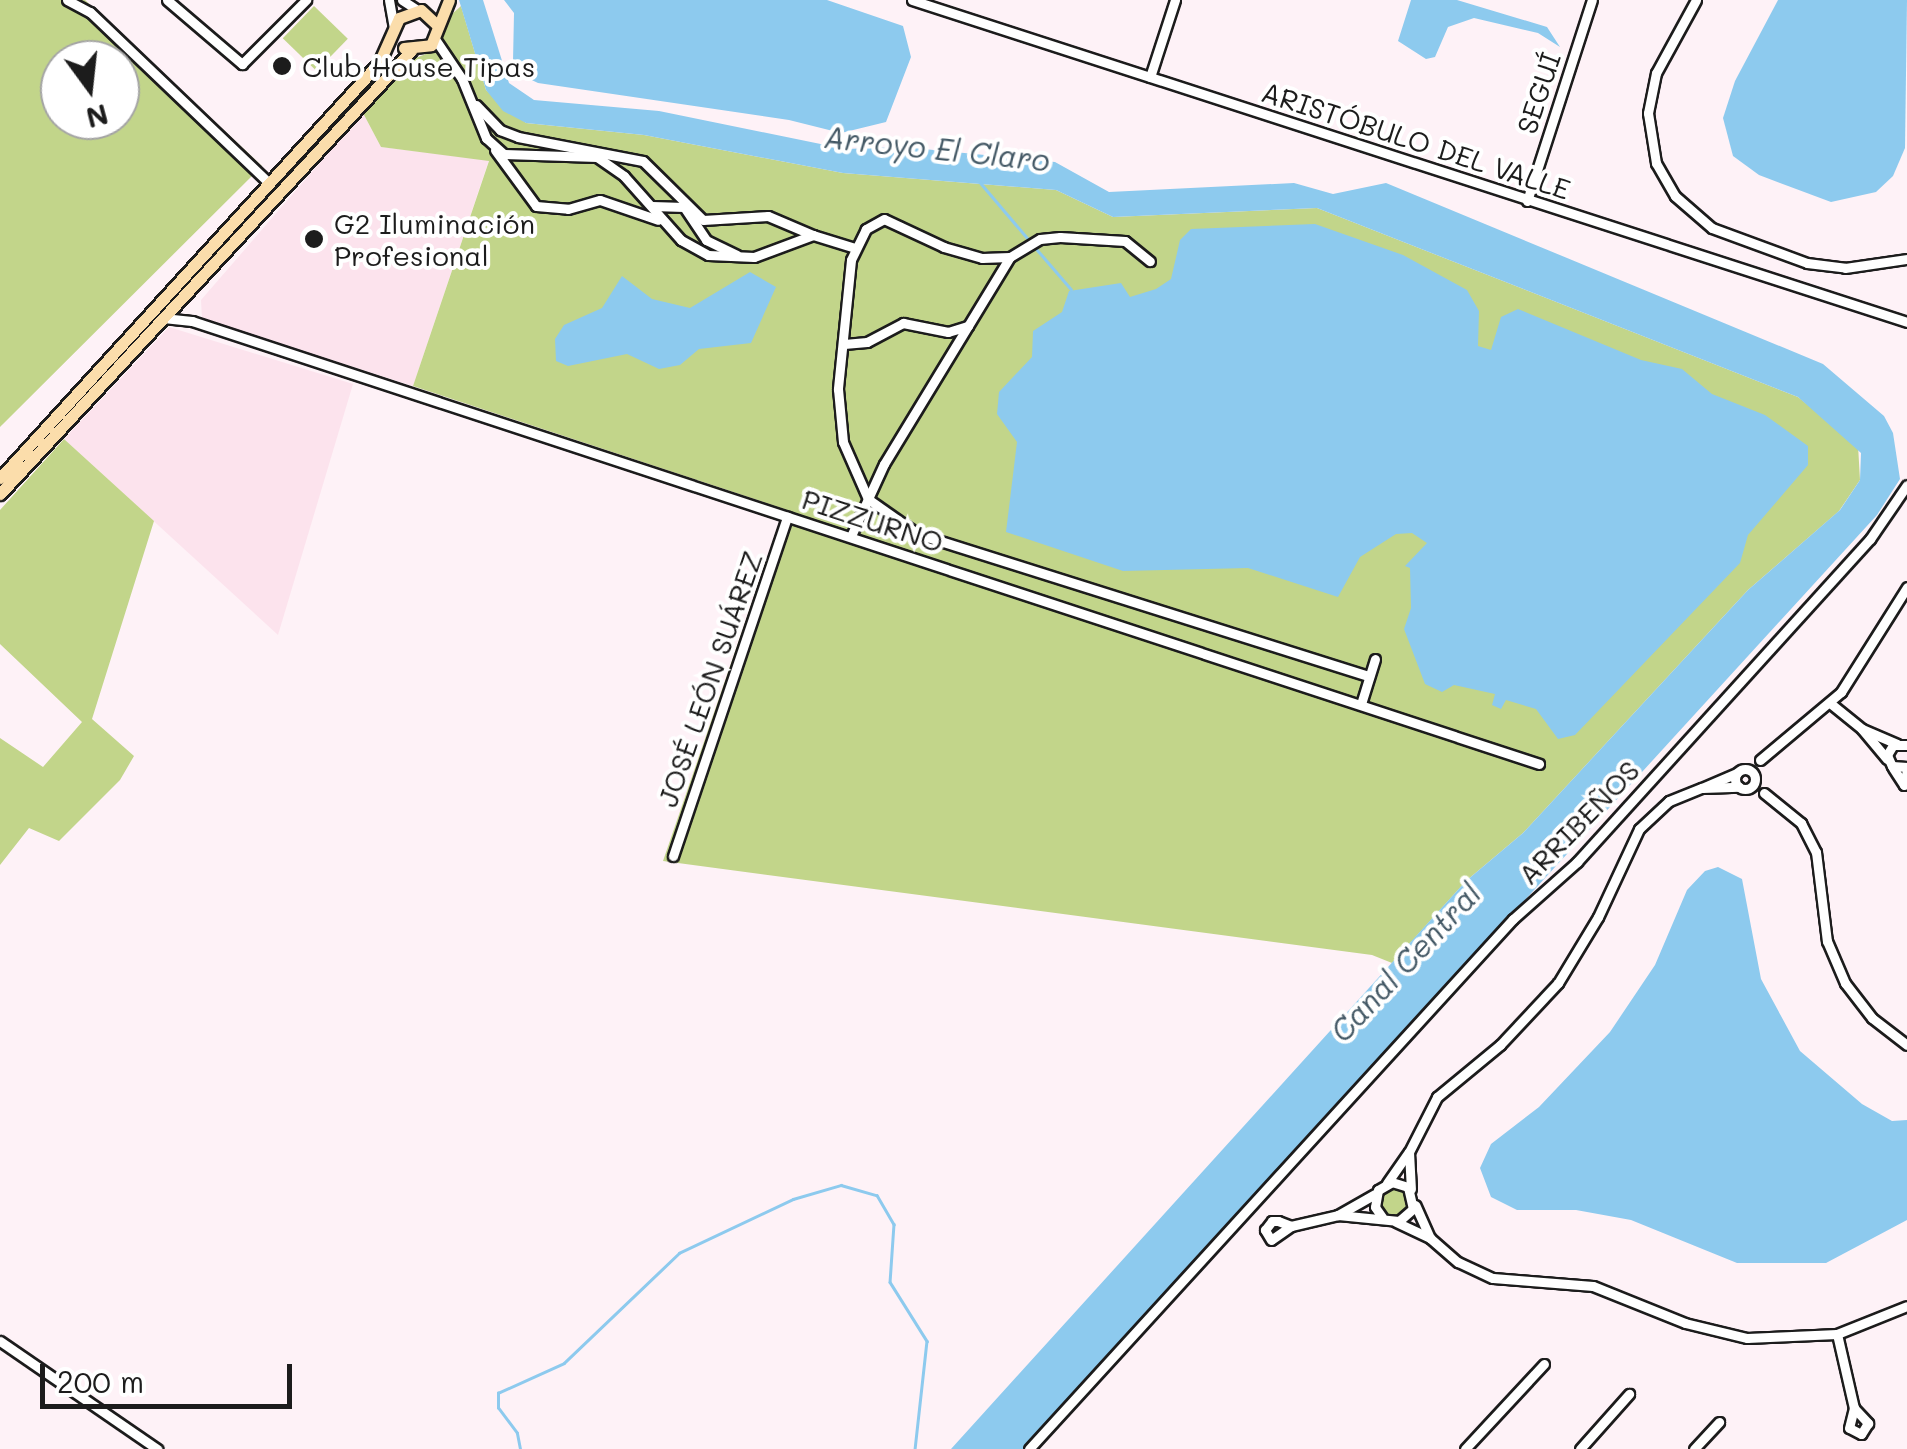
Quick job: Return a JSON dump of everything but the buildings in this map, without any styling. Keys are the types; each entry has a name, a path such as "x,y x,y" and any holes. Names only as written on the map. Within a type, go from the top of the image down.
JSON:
{"main road":[{"path":"0,478 379,63 395,34 398,18 434,0"},
{"path":"0,494 184,291 411,51 435,39 448,0"},
{"path":"418,9 437,25"},
{"path":"395,34 411,51"}],"street":[{"path":"67,0 90,12 269,182"},
{"path":"172,2 242,64 306,0"},
{"path":"389,0 395,34"},
{"path":"402,0 418,9"},
{"name":"ARISTÓBULO DEL VALLE","path":"912,0 1907,322"},
{"path":"951,13 956,0"},
{"path":"1150,77 1175,0"},
{"name":"SEGUÍ","path":"1527,200 1592,0"},
{"path":"1696,0 1656,73 1648,113 1656,163 1675,196 1712,228 1806,263 1844,268 1907,256"},
{"path":"435,39 493,147 536,206 568,209 600,200 642,210 708,255 754,257 813,235"},
{"path":"468,96 486,120 518,137 644,161 715,248 754,257"},
{"path":"493,147 521,157 597,157 652,206 666,225"},
{"path":"652,206 684,207 704,220 768,216 855,248"},
{"path":"1150,261 1124,241 1032,244 1010,257 982,258 944,247 884,218 866,229 855,248 838,388 843,442 868,499 918,534 1369,676"},
{"path":"851,536 868,499 1010,257"},
{"path":"184,291 183,307 192,321"},
{"name":"PIZZURNO","path":"159,319 192,321 1539,764"},
{"path":"844,344 866,342 903,322 948,332 970,324"},
{"name":"ARRIBEÑOS","path":"1029,1449 1513,919 1588,849 1870,539 1907,485"},
{"name":"JOSÉ LEÓN SUÁREZ","path":"673,856 787,517"},
{"path":"1338,1216 1376,1194 1409,1152 1437,1097 1500,1045 1558,983 1598,917 1639,829 1670,801 1760,760 1830,704 1907,588"},
{"path":"1360,704 1374,659"},
{"path":"1830,704 1862,729 1906,788"},
{"path":"1862,729 1904,744 1890,762"},
{"path":"1748,783 1760,760"},
{"path":"1890,762 1907,769 1906,788"},
{"path":"1740,771 1748,783 1800,823 1816,852 1827,941 1845,983 1872,1018 1907,1045"},
{"path":"1740,771 1748,783"},
{"path":"1702,788 1748,783"},
{"path":"1409,1152 1413,1198 1430,1238"},
{"path":"1386,1183 1398,1182 1413,1198"},
{"path":"1376,1194 1382,1217"},
{"path":"1393,1221 1405,1218 1413,1198"},
{"path":"1291,1226 1338,1216 1382,1217 1430,1238 1480,1274 1610,1290 1707,1330 1766,1340 1838,1334 1907,1306"},
{"path":"1838,1334 1854,1408"},
{"path":"0,1340 157,1449"},
{"path":"1466,1449 1544,1364"},
{"path":"1580,1449 1629,1394"},
{"path":"1694,1449 1719,1422"}],"shaded area":[{"path":"363,113 381,147 489,160 413,386 202,319 201,300"},
{"path":"169,327 353,384 278,635 64,439"}],"green space":[{"path":"0,0 85,0 128,40 40,40 40,140 140,140 140,52 262,166 0,427"},
{"path":"314,6 348,39 317,71 283,38"},
{"path":"461,6 486,90 526,123 644,135 843,173 1056,190 1113,217 1317,208 1798,397 1858,445 1860,480 1839,511 1748,590 1523,833 1466,881 1392,963 1372,955 663,861 784,509 413,386 489,161 381,147 363,113 410,60 434,51 443,22"},
{"path":"64,439 154,521 92,719 134,756 120,780 59,841 29,828 0,865 0,738 43,767 82,722 0,644 0,510"},
{"path":"1393,1185 1404,1190 1409,1201 1404,1212 1393,1217 1382,1212 1377,1201 1382,1190"}],"water":[{"name":"Canal Central","path":"459,0 483,0 509,83 534,100 659,111 845,149 903,147 1055,162 1109,192 1294,183 1333,194 1386,183 1823,364 1884,416 1893,433 1900,479 1877,515 1023,1449 951,1449 1466,881 1523,833 1748,590 1840,510 1860,480 1861,453 1798,397 1317,208 1113,217 1056,190 843,173 644,135 526,123 503,111 486,90"},
{"path":"504,0 827,0 903,26 911,57 886,122 841,133 789,120 538,83 519,74 513,61 514,13"},
{"path":"1411,0 1457,0 1547,27 1560,47 1538,33 1474,18 1448,27 1435,57 1426,59 1398,41"},
{"path":"1778,0 1907,0 1905,148 1893,176 1876,192 1831,202 1759,175 1733,156 1723,118 1735,81"},
{"path":"1315,224 1403,255 1467,290 1479,311 1478,346 1491,350 1501,317 1518,309 1641,360 1682,369 1712,394 1765,415 1808,446 1808,465 1748,535 1740,563 1575,735 1558,739 1536,709 1506,700 1501,709 1492,705 1495,694 1454,685 1442,692 1425,684 1404,629 1411,608 1410,568 1405,566 1427,543 1412,533 1396,534 1360,557 1338,597 1248,568 1123,571 1006,532 1017,442 997,414 999,392 1032,357 1033,331 1062,312 1069,291 1121,283 1130,297 1156,289 1171,279 1180,240 1191,229"},
{"path":"750,272 776,287 751,343 699,349 680,365 659,369 627,354 568,366 556,361 555,339 564,325 602,308 622,276 652,299 690,308"},
{"path":"1718,867 1742,879 1761,979 1800,1051 1862,1104 1892,1121 1907,1120 1907,1220 1826,1263 1737,1263 1631,1220 1576,1210 1517,1210 1491,1197 1480,1168 1491,1144 1539,1107 1610,1032 1655,965 1687,890 1705,871"}],"waterway":[{"name":"Arroyo El Claro","path":"979,181 1029,240"},
{"path":"1034,246 1071,289"},
{"path":"520,1449 517,1433 498,1408 498,1393 564,1363 679,1253 793,1199 841,1185 877,1195 894,1224 890,1282 927,1341 915,1449"}],"place":[{"name":"Club House Tipas","path":"282,66"},
{"name":"G2 Iluminación Profesional","path":"314,239"}]}
